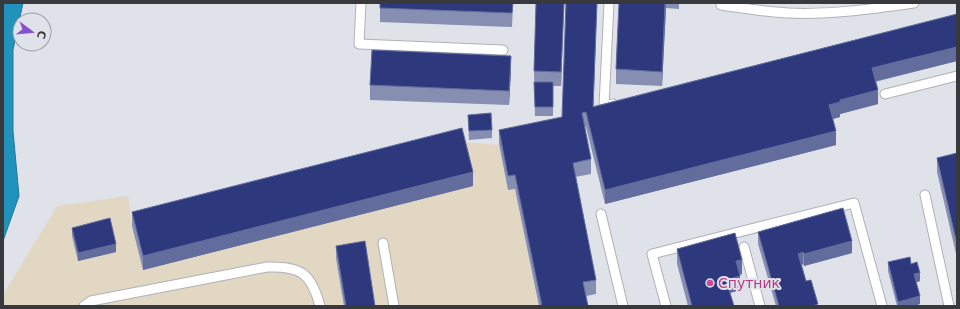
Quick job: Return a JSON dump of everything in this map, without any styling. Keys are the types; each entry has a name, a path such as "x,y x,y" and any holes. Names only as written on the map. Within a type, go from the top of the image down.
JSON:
{"lane":[{"path":"361,3 359,44 503,50"},
{"path":"609,3 604,106 620,102"},
{"path":"721,5 788,13 823,13 861,11 914,3"},
{"path":"885,94 957,76"},
{"path":"925,195 950,306"},
{"path":"666,306 652,254 854,203 882,306"},
{"path":"601,214 623,306"},
{"path":"383,243 394,306"},
{"path":"744,247 760,306"},
{"path":"84,306 91,301 267,267 277,267 297,271 310,280 316,292 320,306"}],"shaded area":[{"path":"462,142 499,145 508,190 515,189 539,306 3,306 3,295 57,206 128,196 132,226"}],"water":[{"path":"3,3 23,3 21,12 12,12 13,131 19,196 3,241"}],"building":[{"path":"380,3 513,3 512,13 380,8"},
{"path":"536,3 564,3 561,72 534,71"},
{"path":"566,3 597,3 593,107 957,14 957,47 872,68 878,90 840,100 840,102 829,105 836,131 605,190 586,112 582,113 591,159 573,163 596,280 583,282 588,306 542,306 515,175 508,176 499,130 562,117"},
{"path":"619,3 665,3 662,72 616,69"},
{"path":"372,50 511,56 509,91 370,85"},
{"path":"534,82 553,82 553,107 535,107"},
{"path":"491,113 492,130 469,131 468,115"},
{"path":"462,128 473,172 143,256 132,212"},
{"path":"957,153 957,244 937,158"},
{"path":"843,208 852,241 804,254 803,252 798,254 806,281 811,280 818,304 813,306 779,306 758,232"},
{"path":"110,218 116,244 78,253 72,228"},
{"name":"Спутник","path":"735,233 742,260 736,261 740,276 726,280 734,306 692,306 677,249"},
{"path":"365,241 375,306 346,306 336,246"},
{"path":"910,257 911,264 917,262 920,273 914,274 920,296 898,302 888,262"}],"place":[{"name":"Спутник","path":"710,283"}]}
